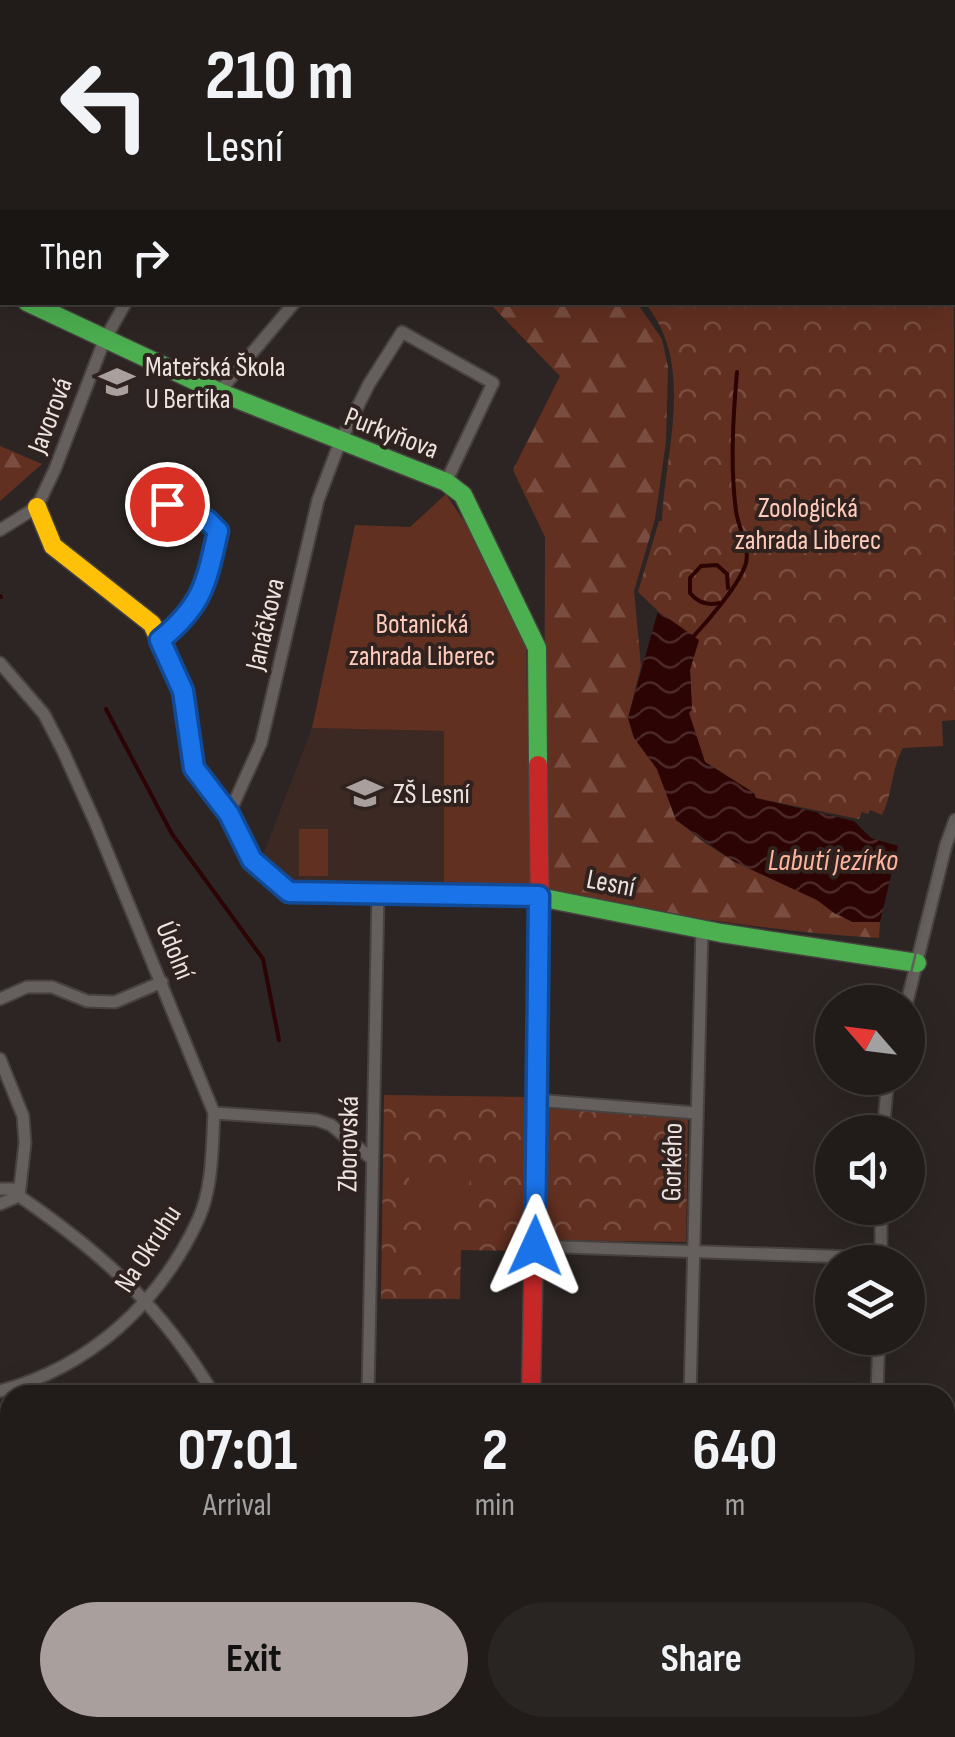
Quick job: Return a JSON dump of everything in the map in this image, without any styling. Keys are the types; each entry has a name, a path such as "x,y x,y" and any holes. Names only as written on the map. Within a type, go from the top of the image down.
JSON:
{"street":[{"name":"Purkyňova","path":"33,305 219,392 446,482 463,496 537,648 539,896 532,1385"},
{"name":"Javorová","path":"37,507 56,469 104,341 124,305"},
{"path":"219,392 292,305"},
{"name":"Janáčkova","path":"229,814 261,743 318,500 340,442 369,384 402,332 492,383 446,482"},
{"path":"159,501 207,520 218,531 207,582 186,619 160,640"},
{"path":"0,530 37,507"},
{"name":"Lesní","path":"37,507 52,546 152,624 183,691 194,768 229,814 252,860 289,892 539,896 702,930 917,963"},
{"name":"Údolní","path":"0,663 44,714 95,822 214,1113"},
{"path":"911,985 955,820"},
{"name":"Zborovská","path":"368,1385 378,894"},
{"name":"Gorkého","path":"690,1385 702,930"},
{"path":"0,999 27,987 52,987 88,1001 115,1002 162,982"},
{"path":"0,1059 23,1116 25,1142 18,1192 0,1204"},
{"path":"535,1100 696,1113"},
{"path":"214,1113 317,1120 331,1125 372,1159"},
{"name":"Na Okruhu","path":"18,1385 56,1372 84,1355 148,1301 200,1218 212,1166 214,1113"},
{"path":"0,1189 18,1192 82,1239 148,1301 188,1351 208,1385"},
{"path":"535,1246 815,1257"},
{"path":"878,1385 879,1355"}],"shaded area":[{"name":"ZŠ Lesní","path":"312,728 445,731 444,883 295,882 263,855"}],"green space":[{"path":"491,305 638,305 662,339 668,367 666,442 655,519 634,591 641,666 628,718 634,737 657,769 676,819 733,861 817,900 852,922 880,922 879,938 755,926 633,908 551,895 544,885 545,537 513,470 560,376"},
{"name":"Zoologická zahrada Liberec","path":"646,305 954,305 955,720 942,721 943,746 903,748 882,815 870,810 868,814 862,812 859,819 756,798 705,762 689,713 692,654 638,592 662,521 674,408 670,353"},
{"path":"0,446 42,464 0,501"},
{"name":"Botanická zahrada Liberec","path":"446,494 471,532 526,644 530,884 444,883 444,731 312,728 355,525 410,527"},
{"path":"299,829 328,829 328,876 299,876"},
{"path":"384,1095 527,1097 525,1251 461,1250 460,1299 381,1299"},
{"path":"548,1109 688,1113 686,1242 546,1240"},
{"path":"409,1169 470,1172 468,1212 409,1209"},
{"path":"411,1238 458,1239 457,1264 410,1263"}],"water":[{"name":"Labutí jezírko","path":"658,611 699,640 690,670 689,713 705,762 756,798 854,821 871,838 898,846 880,922 853,922 834,913 817,900 733,861 676,820 657,769 634,738 628,718"}],"waterway":[{"path":"692,638 730,592 746,563 733,476 737,372"},
{"path":"719,603 707,604 696,599 690,593 690,578 701,566 717,565 727,574 728,588"},
{"path":"106,709 172,834 263,959 279,1040"}],"tram line":[{"path":"908,985 943,840 955,815"},
{"path":"888,1115 890,1095"},
{"path":"883,1245 884,1225"},
{"path":"874,1385 875,1355"}],"traffic: fast":[{"path":"33,305 219,392 446,482 463,495 537,648 538,765"},
{"path":"229,814 251,860 289,892 539,897 721,933 917,963"}],"traffic: slow":[{"path":"37,507 53,546 152,624 183,691 194,768 229,814"}],"traffic: jam":[{"path":"531,1385 540,916 538,765"}],"place":[{"name":"Mateřská Škola U Bertíka","path":"117,382"},
{"name":"ZŠ Lesní","path":"365,793"}],"route":[{"path":"167,504 207,520 218,531 207,582 186,619 160,640 183,691 194,768 229,814 252,860 289,892 539,896 535,1246"}]}
